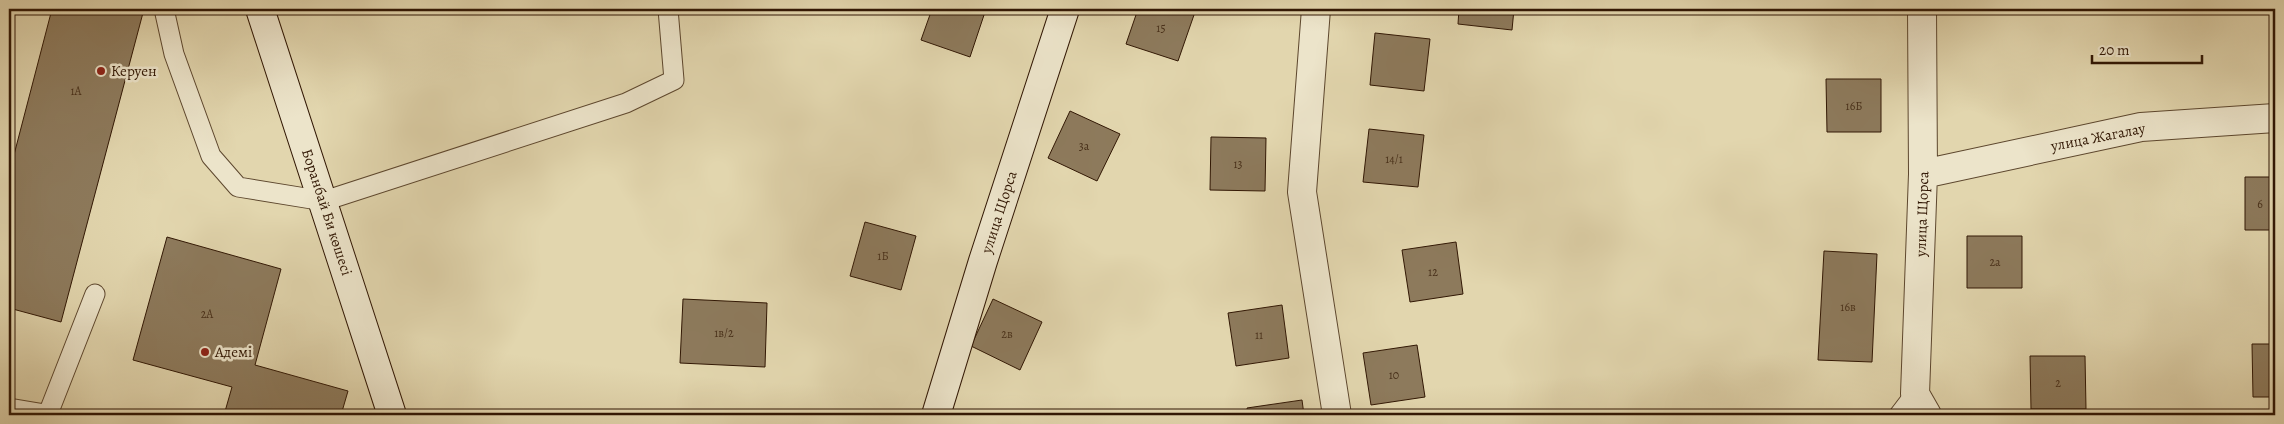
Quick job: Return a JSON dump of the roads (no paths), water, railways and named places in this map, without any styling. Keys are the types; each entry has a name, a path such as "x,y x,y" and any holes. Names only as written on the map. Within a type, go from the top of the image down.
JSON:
{"street":[{"name":"Боранбай Би көшесі","path":"260,9 392,415"},
{"name":"улица Щорса","path":"936,415 977,279 1064,9"},
{"path":"1316,9 1302,192 1337,415"},
{"name":"улица Щорса","path":"1914,408 1923,174 1922,9"},
{"name":"улица Жагалау","path":"1923,174 2141,127 2275,118"}],"lane":[{"path":"164,9 174,54 211,156 238,187 324,201 626,103 674,80 668,9"},
{"path":"9,408 50,415 95,294"}],"place":[{"name":"Керуен","path":"101,71"},
{"name":"Адемi","path":"205,352"}]}
